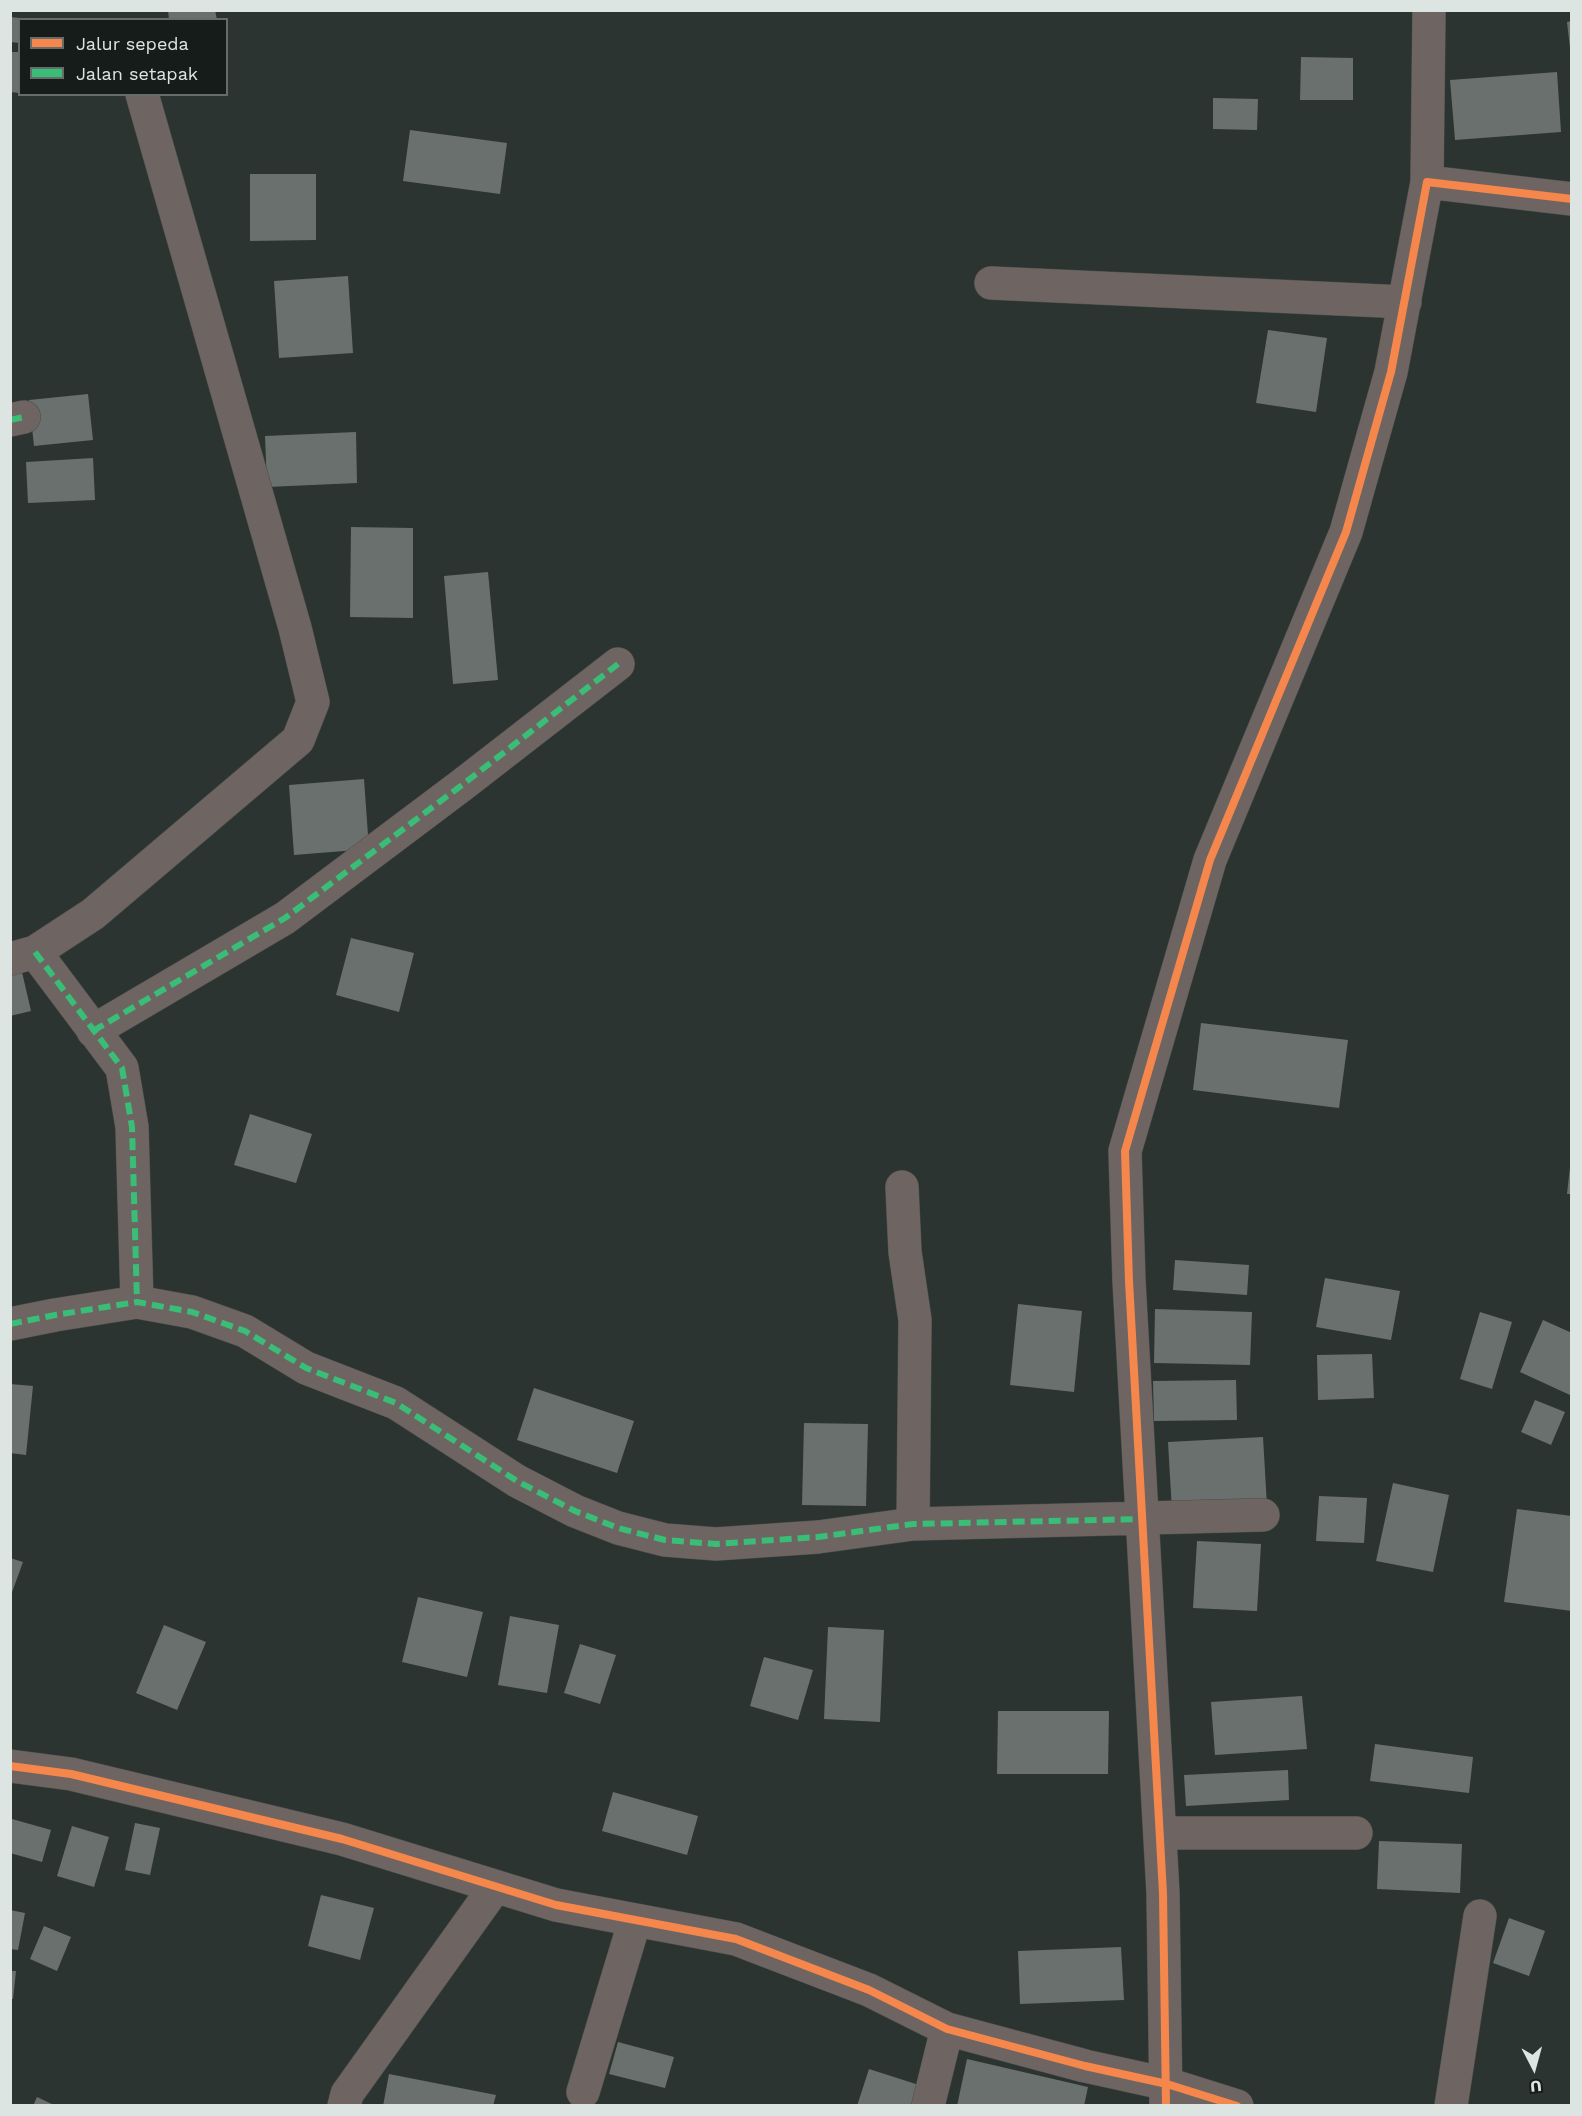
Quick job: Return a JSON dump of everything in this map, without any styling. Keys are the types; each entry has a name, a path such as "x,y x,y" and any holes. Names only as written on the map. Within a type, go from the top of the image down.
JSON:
{"street":[{"path":"1166,2095 1160,1833 1129,1281 1125,1151 1210,860 1346,532 1391,372 1427,182 1429,10"},
{"path":"136,1302 132,1128 122,1068 93,1031 23,955 93,914 298,740 313,702 295,628 143,96"},
{"path":"1427,182 1572,199"},
{"path":"991,283 1405,302"},
{"path":"93,1031 285,918 618,663"},
{"path":"902,1187 905,1252 915,1320 913,1524"},
{"path":"10,1324 136,1302 192,1312 245,1331 306,1368 396,1403 517,1480 575,1511 618,1528 665,1540 716,1544 818,1537 913,1524 1263,1515"},
{"path":"10,1766 71,1774 331,1837 556,1905 736,1939 869,1990 947,2028 1085,2066 1166,2095 1237,2106"},
{"path":"1160,1833 1356,1833"},
{"path":"344,2106 347,2094 495,1887"},
{"path":"1451,2106 1479,1916"},
{"path":"583,2092 635,1920"},
{"path":"928,2106 947,2028"}],"building":[{"path":"168,10 215,10 217,18 169,18"},
{"path":"10,17 20,18 18,18 18,43 10,42"},
{"path":"1572,21 1572,48 1570,48 1567,22"},
{"path":"10,52 18,52 18,93 10,92"},
{"path":"1301,57 1353,58 1353,100 1300,100"},
{"path":"1557,72 1561,132 1455,140 1450,80"},
{"path":"1213,98 1258,99 1257,130 1213,129"},
{"path":"410,130 507,143 500,194 403,181"},
{"path":"250,174 316,174 316,240 250,241"},
{"path":"348,276 353,353 279,358 274,281"},
{"path":"1268,330 1327,338 1316,412 1256,403"},
{"path":"88,394 93,440 34,446 29,400"},
{"path":"356,432 357,483 267,487 265,436"},
{"path":"93,458 95,500 28,503 26,462"},
{"path":"351,527 413,528 413,618 350,617"},
{"path":"488,572 498,680 453,684 444,576"},
{"path":"364,779 369,849 294,855 289,785"},
{"path":"351,938 414,953 399,1012 336,995"},
{"path":"22,972 31,1011 10,1016 10,974"},
{"path":"1201,1023 1348,1040 1339,1108 1193,1090"},
{"path":"250,1114 312,1134 296,1183 234,1165"},
{"path":"1570,1167 1572,1167 1572,1194 1567,1194"},
{"path":"1175,1260 1249,1265 1247,1295 1173,1290"},
{"path":"1325,1278 1400,1291 1391,1340 1316,1327"},
{"path":"1018,1304 1082,1311 1074,1392 1010,1385"},
{"path":"1155,1309 1252,1312 1250,1365 1154,1363"},
{"path":"1480,1312 1512,1322 1492,1389 1460,1379"},
{"path":"1543,1320 1572,1333 1572,1391 1570,1395 1520,1372"},
{"path":"1372,1354 1374,1398 1318,1400 1317,1355"},
{"path":"1236,1380 1237,1420 1154,1421 1153,1381"},
{"path":"10,1384 33,1386 26,1455 10,1453"},
{"path":"534,1388 634,1421 617,1473 517,1440"},
{"path":"1535,1400 1565,1412 1551,1445 1521,1432"},
{"path":"804,1423 868,1424 866,1506 802,1505"},
{"path":"1263,1437 1267,1506 1172,1511 1168,1442"},
{"path":"1393,1483 1449,1495 1433,1572 1376,1561"},
{"path":"1319,1496 1367,1498 1364,1543 1316,1541"},
{"path":"1517,1509 1572,1516 1572,1611 1504,1602"},
{"path":"1197,1541 1261,1544 1257,1611 1193,1608"},
{"path":"10,1558 23,1562 11,1595 10,1595"},
{"path":"418,1597 483,1612 467,1677 402,1662"},
{"path":"510,1616 559,1625 547,1693 498,1685"},
{"path":"164,1625 206,1642 177,1710 136,1693"},
{"path":"828,1627 884,1630 880,1722 824,1719"},
{"path":"580,1644 616,1655 600,1704 564,1693"},
{"path":"764,1657 813,1670 798,1720 750,1706"},
{"path":"1302,1696 1307,1749 1215,1755 1211,1702"},
{"path":"998,1711 1109,1711 1108,1774 997,1774"},
{"path":"1375,1744 1473,1757 1469,1793 1370,1781"},
{"path":"1288,1770 1289,1800 1186,1806 1184,1775"},
{"path":"613,1792 698,1816 687,1855 602,1831"},
{"path":"12,1819 51,1830 42,1862 10,1853"},
{"path":"135,1823 160,1828 150,1875 125,1870"},
{"path":"72,1826 109,1837 94,1887 57,1876"},
{"path":"1379,1841 1462,1844 1460,1893 1377,1889"},
{"path":"321,1895 374,1908 360,1960 308,1946"},
{"path":"10,1910 25,1913 18,1950 10,1949"},
{"path":"1509,1918 1545,1931 1529,1976 1493,1963"},
{"path":"44,1926 71,1937 57,1971 30,1959"},
{"path":"1121,1947 1124,2000 1020,2004 1018,1951"},
{"path":"10,1971 16,1971 13,1999 10,1999"},
{"path":"618,2042 674,2057 665,2088 609,2074"},
{"path":"967,2059 1088,2087 1084,2106 957,2106"},
{"path":"869,2069 919,2085 913,2106 857,2106"},
{"path":"389,2074 496,2095 493,2106 383,2106"},
{"path":"37,2097 56,2106 33,2106"}],"marked path":[{"path":"10,420 24,417"},
{"path":"93,1031 285,918 618,664"},
{"path":"35,952 122,1068 132,1127 137,1302"},
{"path":"10,1324 137,1302 192,1312 245,1331 306,1368 396,1403 517,1481 575,1511 618,1528 665,1540 716,1544 818,1537 913,1524 1143,1519"}],"cycle path":[{"path":"1166,2106 1163,1893 1129,1281 1125,1151 1210,860 1346,532 1391,372 1427,182 1572,199"},
{"path":"10,1766 71,1774 342,1839 556,1905 736,1939 869,1990 947,2029 1085,2066 1167,2084 1237,2106"}]}
